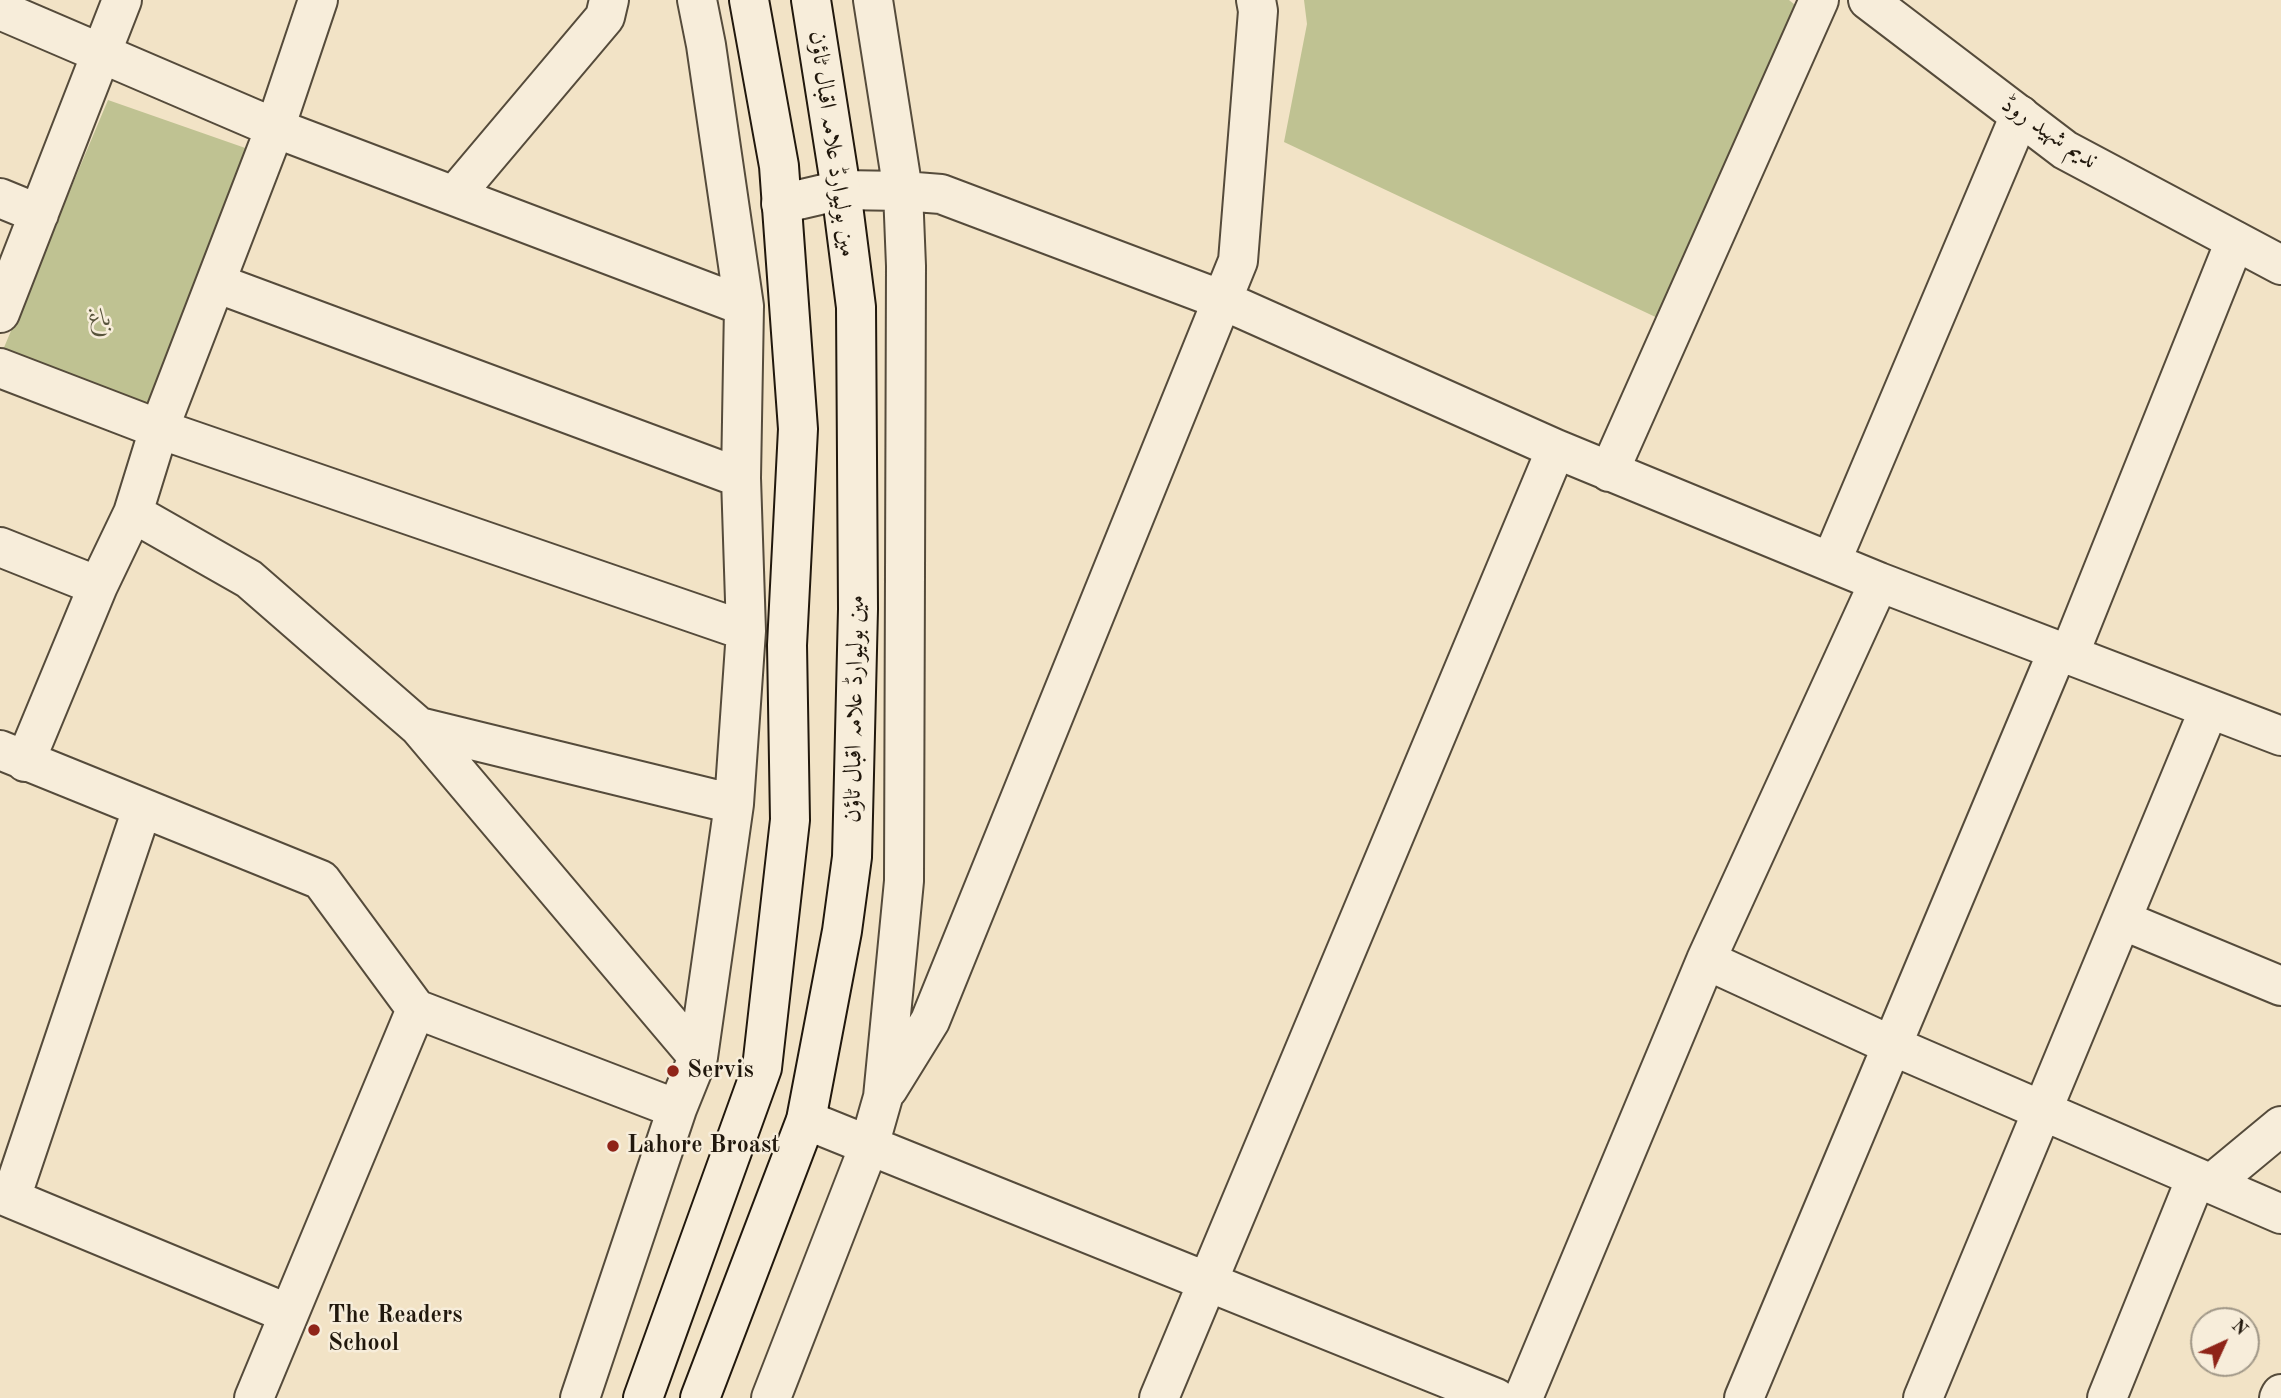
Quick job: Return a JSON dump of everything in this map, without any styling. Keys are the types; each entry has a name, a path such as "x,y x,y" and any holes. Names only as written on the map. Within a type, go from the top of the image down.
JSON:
{"street":[{"path":"0,313 122,0"},
{"path":"318,0 275,128 159,429 133,513 12,756 321,880 416,1009 677,1109"},
{"path":"454,196 605,17 609,0"},
{"path":"580,1398 677,1109 698,1057 734,804 746,631 741,478 744,306 697,0"},
{"path":"643,1398 762,1068 790,820 786,645 798,429 779,166 749,0"},
{"name":"مین بولیوارڈ علامہ اقبال ٹاؤن","path":"700,1398 806,1120 842,931 852,857 858,609 856,307 841,190 811,0"},
{"path":"771,1398 869,1146 883,1097 904,881 906,266 903,191 873,0"},
{"path":"883,1097 930,1020 1238,261 1258,11 1255,0"},
{"path":"1609,472 1819,0"},
{"name":"ندیم شہید روڈ","path":"1868,0 2065,150 2281,265"},
{"path":"0,10 275,128 744,306"},
{"path":"1831,562 2020,115"},
{"path":"781,204 841,190 941,194 1222,300 1609,472 1879,582 2281,736"},
{"path":"0,198 39,214"},
{"path":"1744,1398 2063,652 2235,240"},
{"path":"216,283 741,478"},
{"path":"0,368 159,429 746,631"},
{"path":"1159,1398 1556,449"},
{"path":"133,513 249,579 419,727 698,1057"},
{"path":"0,547 98,586"},
{"path":"1523,1398 1706,960 1879,582"},
{"path":"1923,1398 2209,709"},
{"path":"419,727 734,804"},
{"path":"142,809 5,1196 289,1314"},
{"path":"2122,920 2281,986"},
{"path":"1706,960 1894,1046 2281,1214"},
{"path":"254,1398 416,1009"},
{"path":"806,1120 1496,1398"},
{"path":"2107,1398 2203,1181 2281,1126"}],"green space":[{"path":"1304,0 1789,0 1816,22 1664,321 1284,142 1307,24"},
{"name":"باغ","path":"108,100 251,150 142,422 0,357"}],"place":[{"name":"Servis","path":"673,1071"},
{"name":"Lahore Broast","path":"613,1146"},
{"name":"The Readers School","path":"314,1330"}]}
